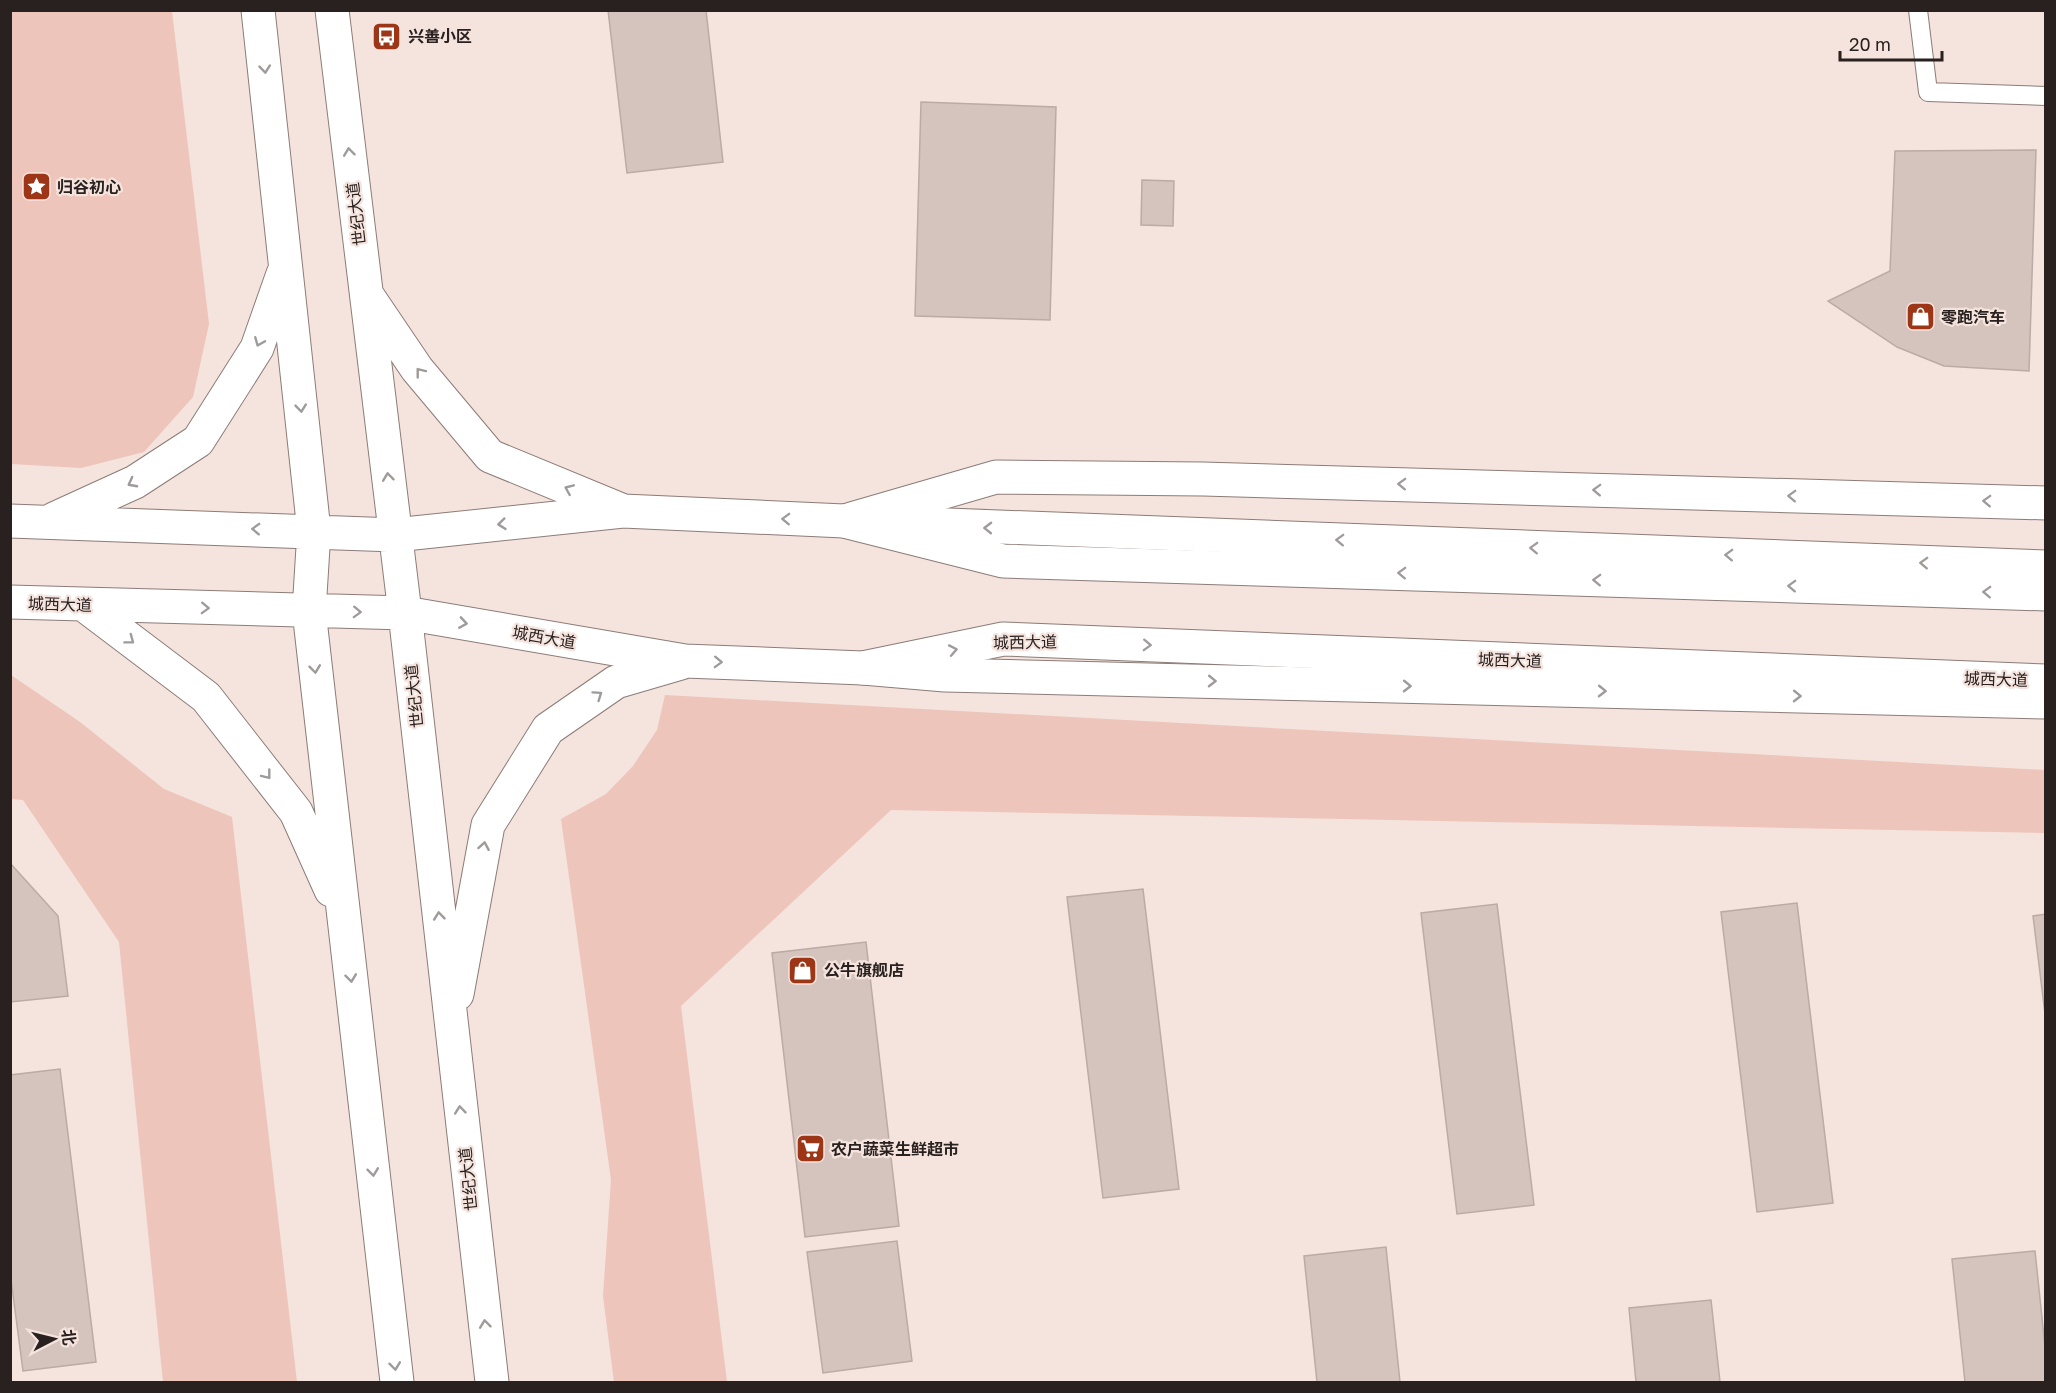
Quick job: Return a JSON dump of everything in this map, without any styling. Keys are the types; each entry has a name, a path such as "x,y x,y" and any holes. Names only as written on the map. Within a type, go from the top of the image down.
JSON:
{"main road":[{"path":"258,10 314,531 309,610 397,1383"},
{"name":"世纪大道","path":"332,10 405,613 492,1383"},
{"path":"47,522 135,483 198,441 257,348 286,267"},
{"path":"366,294 417,369 490,456 623,511"},
{"path":"844,521 996,477 1203,479 2046,503"},
{"path":"10,521 395,535 623,511 947,527 2046,567"},
{"path":"844,521 1003,561 2046,594"},
{"name":"城西大道","path":"10,602 405,613 685,661 863,668 1003,639 2046,681"},
{"path":"83,604 206,697 296,812 344,920"},
{"path":"451,1028 488,825 548,729 616,682 685,661"},
{"path":"863,668 945,675 2046,702"}],"lane":[{"path":"1918,10 1928,92 2046,96"}],"shaded area":[{"path":"10,11 172,11 209,324 193,397 144,452 81,468 11,464"},
{"path":"11,675 80,722 164,789 232,817 297,1382 163,1382 119,942 23,800 11,799"},
{"path":"665,695 2045,770 2045,833 891,810 681,1006 727,1382 614,1382 603,1296 611,1180 561,819 606,794 633,766 657,730"}],"building":[{"path":"608,10 706,10 723,162 627,173"},
{"path":"921,102 1056,107 1050,320 915,316"},
{"path":"2036,150 2029,371 1944,366 1897,347 1828,301 1890,271 1895,151"},
{"path":"1142,180 1174,181 1173,226 1141,225"},
{"path":"10,863 58,916 68,996 10,1002"},
{"path":"1143,889 1179,1189 1103,1198 1067,897"},
{"path":"1797,903 1833,1203 1757,1212 1721,912"},
{"path":"1497,904 1534,1205 1457,1214 1421,913"},
{"path":"2046,914 2046,1022 2033,916"},
{"path":"866,942 899,1226 805,1237 772,953"},
{"path":"60,1069 96,1362 23,1371 10,1272 10,1075"},
{"path":"897,1241 912,1361 823,1373 807,1252"},
{"path":"1386,1247 1400,1382 1317,1382 1304,1256"},
{"path":"2035,1251 2046,1356 2046,1382 1965,1382 1952,1259"},
{"path":"1711,1300 1720,1382 1636,1382 1629,1308"}],"place":[{"name":"兴善小区","path":"387,36"},
{"name":"归谷初心","path":"36,187"},
{"name":"零跑汽车","path":"1920,317"},
{"name":"公牛旗舰店","path":"803,970"},
{"name":"农户蔬菜生鲜超市","path":"810,1149"}]}
